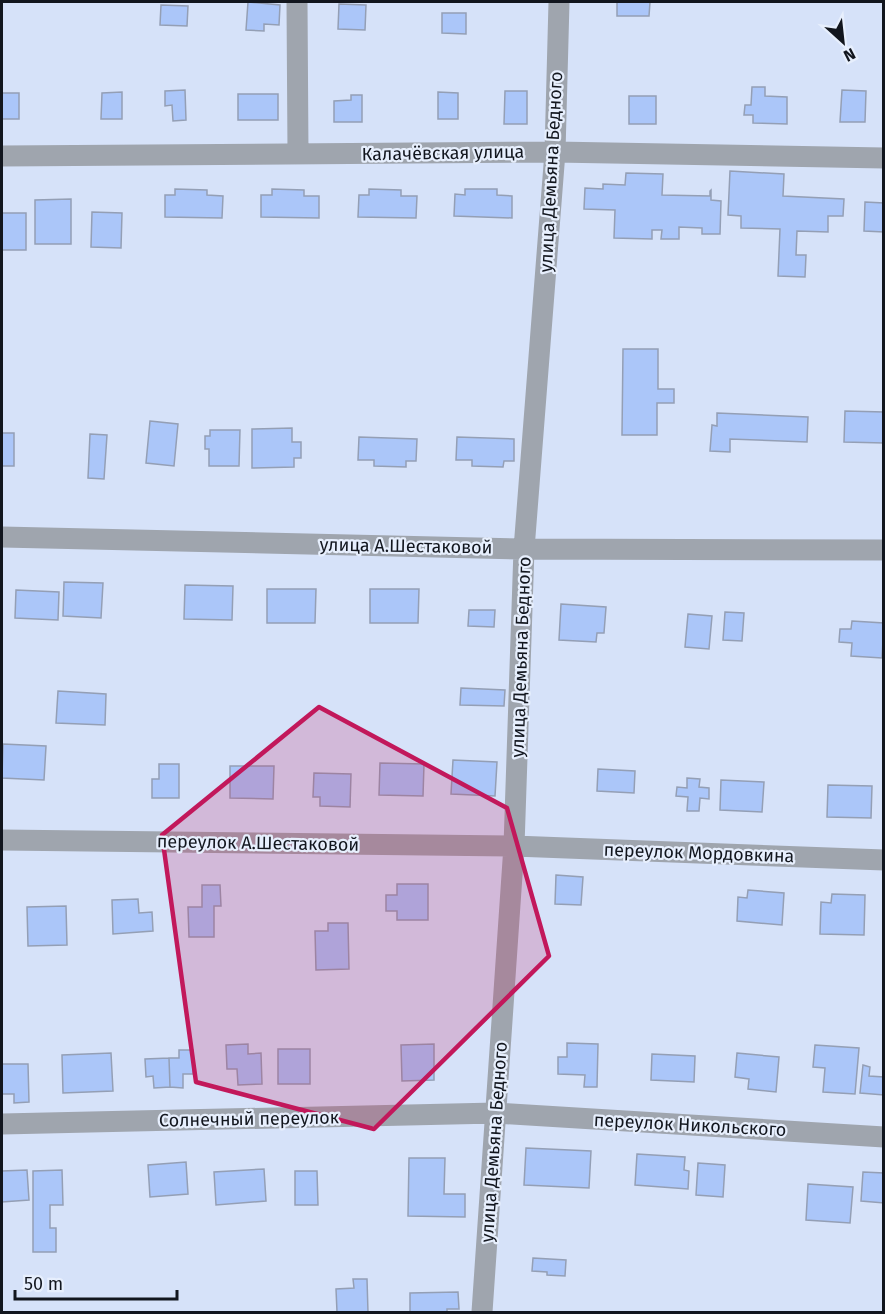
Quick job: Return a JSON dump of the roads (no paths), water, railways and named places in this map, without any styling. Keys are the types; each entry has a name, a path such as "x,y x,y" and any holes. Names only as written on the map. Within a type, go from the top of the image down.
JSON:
{"street":[{"path":"297,2 298,154"},
{"name":"улица Демьяна Бедного","path":"482,1312 514,846 524,549 555,152 559,2"},
{"name":"Калачёвская улица","path":"2,156 555,152 884,158"},
{"name":"улица А.Шестаковой","path":"2,537 524,549 884,550"},
{"name":"переулок А.Шестаковой","path":"2,840 514,846"},
{"name":"переулок Мордовкина","path":"514,846 884,860"},
{"name":"Солнечный переулок","path":"2,1124 496,1113"},
{"name":"переулок Никольского","path":"496,1113 884,1137"}]}
